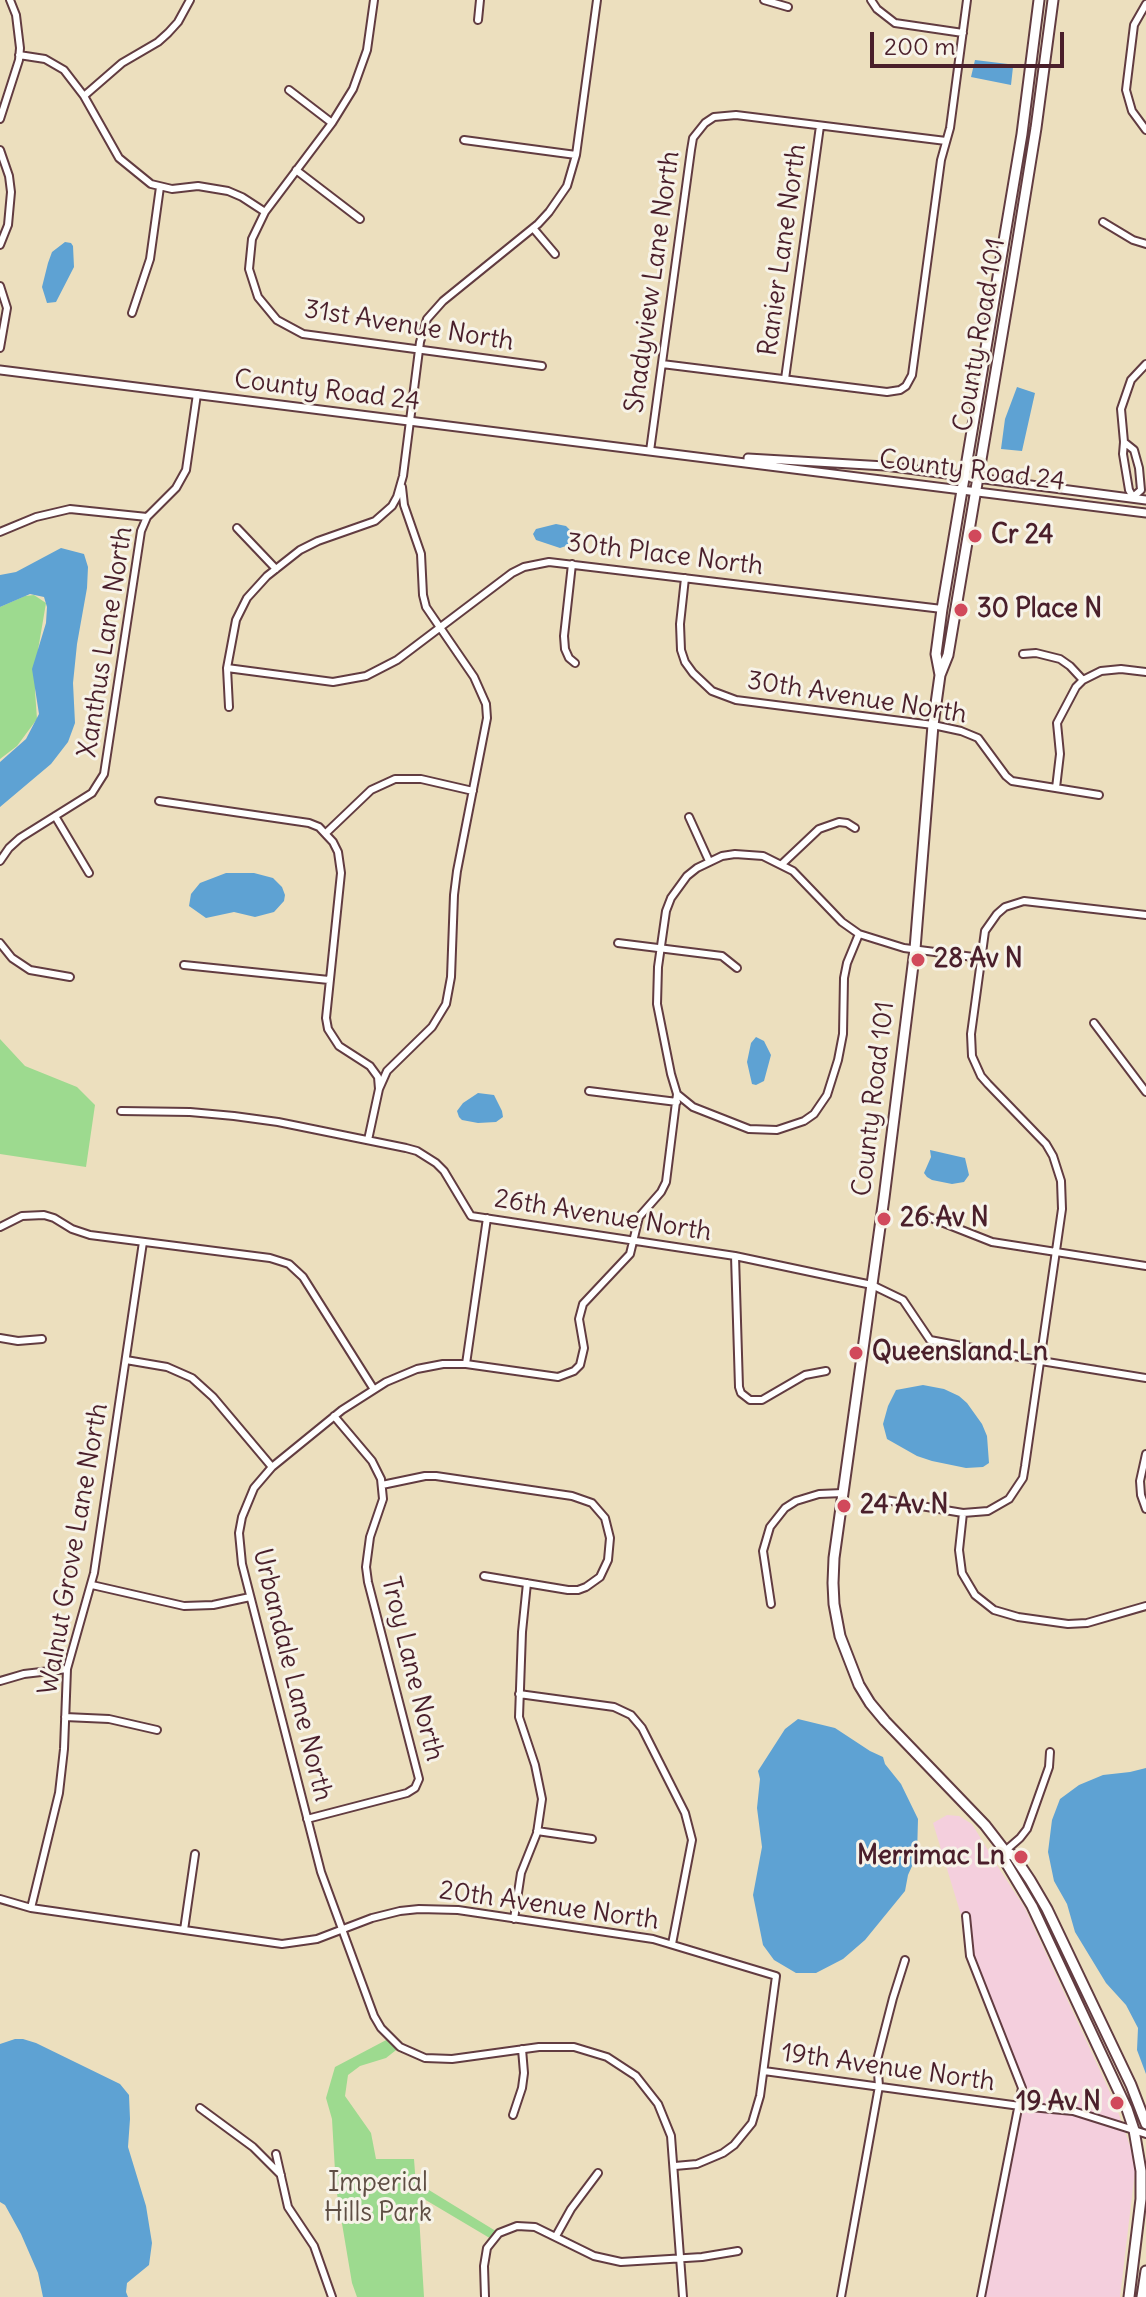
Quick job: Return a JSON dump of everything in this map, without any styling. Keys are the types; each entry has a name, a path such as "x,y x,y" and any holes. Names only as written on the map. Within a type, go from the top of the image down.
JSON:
{"main road":[{"name":"County Road 101","path":"940,675 936,654 942,609 1022,134 1039,0"},
{"name":"County Road 101","path":"1053,0 1031,158 976,491 933,725 915,949 833,1583 837,1623 859,1685 878,1712 1005,1851 1014,1856 1047,1909 1131,2085 1146,2124"},
{"name":"County Road 101","path":"1005,1851 1005,1861 1018,1879 1038,1920 1134,2130 1141,2171 1141,2199 1129,2297"},
{"path":"1142,2297 1146,2271"}],"street":[{"path":"84,96 122,63 168,33 190,0"},
{"path":"19,55 45,59 71,78 119,158 151,184 172,189 212,187 242,197 265,212 332,123 353,89 367,50 372,0"},
{"path":"478,20 480,0"},
{"path":"229,707 227,668 241,608 255,588 300,550 375,521 392,506 403,476 423,330 435,309 533,228 559,200 567,186 576,155 597,0"},
{"path":"764,0 788,7"},
{"path":"871,0 895,23 963,33"},
{"path":"662,364 887,392 906,386 912,375 941,160 950,128 967,0"},
{"path":"0,119 19,55 20,31 13,1"},
{"path":"1143,3 1134,25 1126,90 1132,111 1146,130"},
{"path":"289,90 332,123"},
{"path":"697,113 705,123 714,117 736,115 946,141"},
{"name":"Shadyview Lane North","path":"650,451 693,138 705,123"},
{"name":"Ranier Lane North","path":"785,379 820,126"},
{"path":"464,140 576,155"},
{"path":"0,150 11,192 8,225 0,245"},
{"path":"296,170 360,219"},
{"path":"132,313 150,259 160,187"},
{"name":"31st Avenue North","path":"265,212 252,239 249,269 258,297 289,328 318,337 542,366"},
{"path":"1103,222 1146,244"},
{"path":"533,228 555,254"},
{"path":"0,286 7,318 0,348"},
{"path":"1131,511 1133,497 1123,454 1121,409 1131,380 1146,364"},
{"name":"County Road 24","path":"0,370 1146,513"},
{"name":"Xanthus Lane North","path":"0,861 20,838 92,793 104,774 139,540 147,517 176,488 186,470 197,394"},
{"path":"1124,442 1134,450 1139,468 1141,490 1133,497"},
{"name":"County Road 24","path":"650,451 885,466 1146,500"},
{"path":"379,1089 387,1071 432,1027 446,1004 451,977 454,895 486,733 486,704 474,677 426,607 421,554 404,505 403,476"},
{"path":"0,532 36,517 70,509 147,517"},
{"path":"237,528 276,569"},
{"name":"30th Place North","path":"227,668 315,681 350,681 382,669 512,573 549,562 942,609"},
{"path":"572,564 564,636 565,649 575,663"},
{"name":"30th Avenue North","path":"685,578 680,624 681,650 693,673 712,691 736,700 933,725 970,733 978,738 1012,781 1099,795"},
{"path":"1023,654 1060,659 1083,680"},
{"path":"1056,788 1060,754 1057,723 1070,696 1083,680 1111,669 1146,672"},
{"path":"326,833 371,790 395,779 421,779 473,791"},
{"path":"159,801 300,820 319,827 338,852 341,862 326,1007 328,1029 339,1046 375,1071 380,1083 368,1140"},
{"path":"55,816 89,873"},
{"path":"689,817 709,861"},
{"path":"782,864 819,829 839,822 855,828"},
{"path":"487,1218 466,1364 550,1377 566,1376 580,1365 584,1348 579,1319 583,1304 630,1254 639,1217 666,1182 677,1098 657,1004 660,948 671,898 687,876 709,861 735,854 750,854 782,864 793,871 851,930 859,934 904,948 981,958"},
{"path":"873,1505 885,1500 963,1513 988,1511 1009,1499 1023,1478 1062,1195 1061,1181 1046,1144 981,1076 972,1056 971,1034 985,931 997,914 1014,903 1035,901 1146,915"},
{"path":"589,1091 677,1098 749,1129 777,1130 804,1121 814,1114 827,1095 838,1060 843,1034 844,978 859,934"},
{"path":"0,943 21,965 70,977"},
{"path":"618,943 722,956 737,968"},
{"path":"184,965 329,980"},
{"path":"1094,1023 1146,1092"},
{"name":"26th Avenue North","path":"121,1111 234,1116 406,1148 427,1156 444,1171 471,1216 735,1256 872,1285 903,1300 930,1340 1146,1378"},
{"path":"0,1227 22,1216 44,1215 81,1233 270,1258 289,1264 303,1277 373,1388"},
{"path":"911,1218 926,1216 992,1242 1146,1266"},
{"name":"Walnut Grove Lane North","path":"31,1908 59,1793 67,1669 92,1585 143,1242"},
{"path":"735,1256 741,1393 750,1400 762,1400 805,1375 826,1371"},
{"path":"0,1338 18,1341 42,1339"},
{"path":"126,1360 167,1367 192,1378 213,1397 272,1467"},
{"name":"Urbandale Lane North","path":"342,1930 327,1892 307,1819 242,1564 239,1533 246,1502 254,1488 272,1467 334,1416 373,1388 410,1371 429,1365 466,1364"},
{"path":"334,1416 372,1461 382,1485 436,1476 572,1496 592,1503 609,1527 610,1548 605,1570 593,1583 578,1590 484,1576"},
{"path":"1146,1454 1140,1481 1146,1509"},
{"name":"Troy Lane North","path":"307,1819 400,1796 412,1791 418,1784 409,1736 366,1567 370,1537 381,1509 382,1485"},
{"path":"771,1604 763,1551 770,1527 785,1508 796,1501 819,1494 843,1493"},
{"path":"963,1513 959,1550 962,1573 975,1595 994,1610 1018,1617 1068,1624 1087,1623 1146,1606"},
{"path":"514,1919 521,1873 537,1831 542,1799 540,1782 519,1717 527,1583"},
{"path":"92,1585 184,1606 213,1605 250,1597"},
{"path":"0,1681 24,1674 67,1669"},
{"path":"519,1694 614,1707 631,1715 642,1728 685,1813 692,1840 672,1944"},
{"path":"65,1717 109,1719 157,1730"},
{"path":"1005,1851 1027,1829 1049,1767 1050,1752"},
{"path":"537,1831 592,1839"},
{"path":"184,1930 195,1854"},
{"path":"0,1899 31,1908"},
{"name":"20th Avenue North","path":"31,1908 282,1944 317,1939 381,1915 419,1909 458,1910 653,1939 776,1976 764,2071"},
{"path":"966,1916 970,1956 1022,2088 981,2297"},
{"path":"342,1930 374,2016 390,2038 412,2054 439,2060 557,2046 583,2048 622,2066 648,2089 671,2136 683,2297"},
{"path":"841,2297 879,2086 877,2060 905,1960"},
{"path":"513,2115 522,2088 522,2049"},
{"path":"675,2166 710,2160 734,2145 752,2123 764,2071"},
{"name":"19th Avenue North","path":"764,2071 1073,2111 1146,2134"},
{"path":"200,2108 253,2147 281,2175"},
{"path":"276,2154 288,2207 314,2246 332,2297"},
{"path":"556,2236 571,2209 598,2173"},
{"path":"485,2297 484,2257 487,2248 507,2228 535,2227 594,2256 636,2263 738,2251"}],"shaded area":[{"path":"947,1815 959,1816 972,1824 1025,1908 1115,2103 1135,2171 1120,2297 980,2297 1020,2088 933,1823"}],"green space":[{"path":"34,595 46,603 38,650 35,691 37,719 17,746 0,759 0,607"},
{"path":"0,1039 25,1066 77,1087 95,1105 86,1167 0,1154"},
{"name":"Imperial Hills Park","path":"390,2038 400,2047 386,2058 360,2066 348,2075 345,2096 371,2133 376,2159 414,2159 416,2186 424,2187 499,2233 493,2240 424,2199 418,2199 424,2297 357,2297 336,2188 332,2119 326,2098 335,2067"}],"water":[{"path":"975,60 1013,67 1011,85 971,77"},
{"path":"65,242 73,246 74,267 56,302 47,303 42,287 48,263 52,252"},
{"path":"1017,387 1035,393 1022,451 1001,449 1005,419"},
{"path":"556,524 566,526 571,531 572,544 560,548 536,540 533,534 536,529"},
{"path":"61,548 84,554 88,567 73,683 75,723 68,742 51,764 0,807 0,762 26,739 39,714 32,669 46,623 47,607 44,597 30,594 0,607 0,575 16,572"},
{"path":"226,873 254,873 273,878 282,887 284,901 274,912 255,917 234,912 206,918 189,906 191,894 200,883"},
{"path":"756,1037 764,1041 771,1055 764,1081 756,1085 752,1084 747,1062 751,1043"},
{"path":"478,1093 494,1095 503,1117 496,1122 462,1120 457,1111"},
{"path":"930,1150 965,1158 969,1175 964,1182 952,1184 927,1177 924,1173 931,1157"},
{"path":"923,1385 944,1389 967,1403 987,1436 989,1463 983,1467 966,1468 932,1461 887,1439 883,1424 896,1390"},
{"path":"798,1719 835,1728 883,1757 901,1784 918,1819 917,1855 905,1891 865,1940 843,1959 816,1973 796,1973 774,1960 763,1945 753,1895 762,1847 757,1808 758,1771 785,1729"},
{"path":"1146,1768 1146,2074 1137,2050 1138,2028 1126,2005 1106,1983 1075,1932 1067,1904 1054,1881 1048,1852 1052,1820 1060,1799 1079,1785 1103,1775"},
{"path":"15,2039 36,2043 120,2084 129,2095 128,2147 146,2206 152,2243 149,2265 127,2283 128,2297 43,2297 38,2273 21,2234 5,2205 0,2202 0,2044"}],"place":[{"name":"Cr 24","path":"975,536"},
{"name":"30 Place N","path":"961,610"},
{"name":"28 Av N","path":"918,960"},
{"name":"26 Av N","path":"884,1219"},
{"name":"Queensland Ln","path":"856,1353"},
{"name":"24 Av N","path":"844,1506"},
{"name":"Merrimac Ln","path":"1021,1857"},
{"name":"19 Av N","path":"1117,2103"}]}
